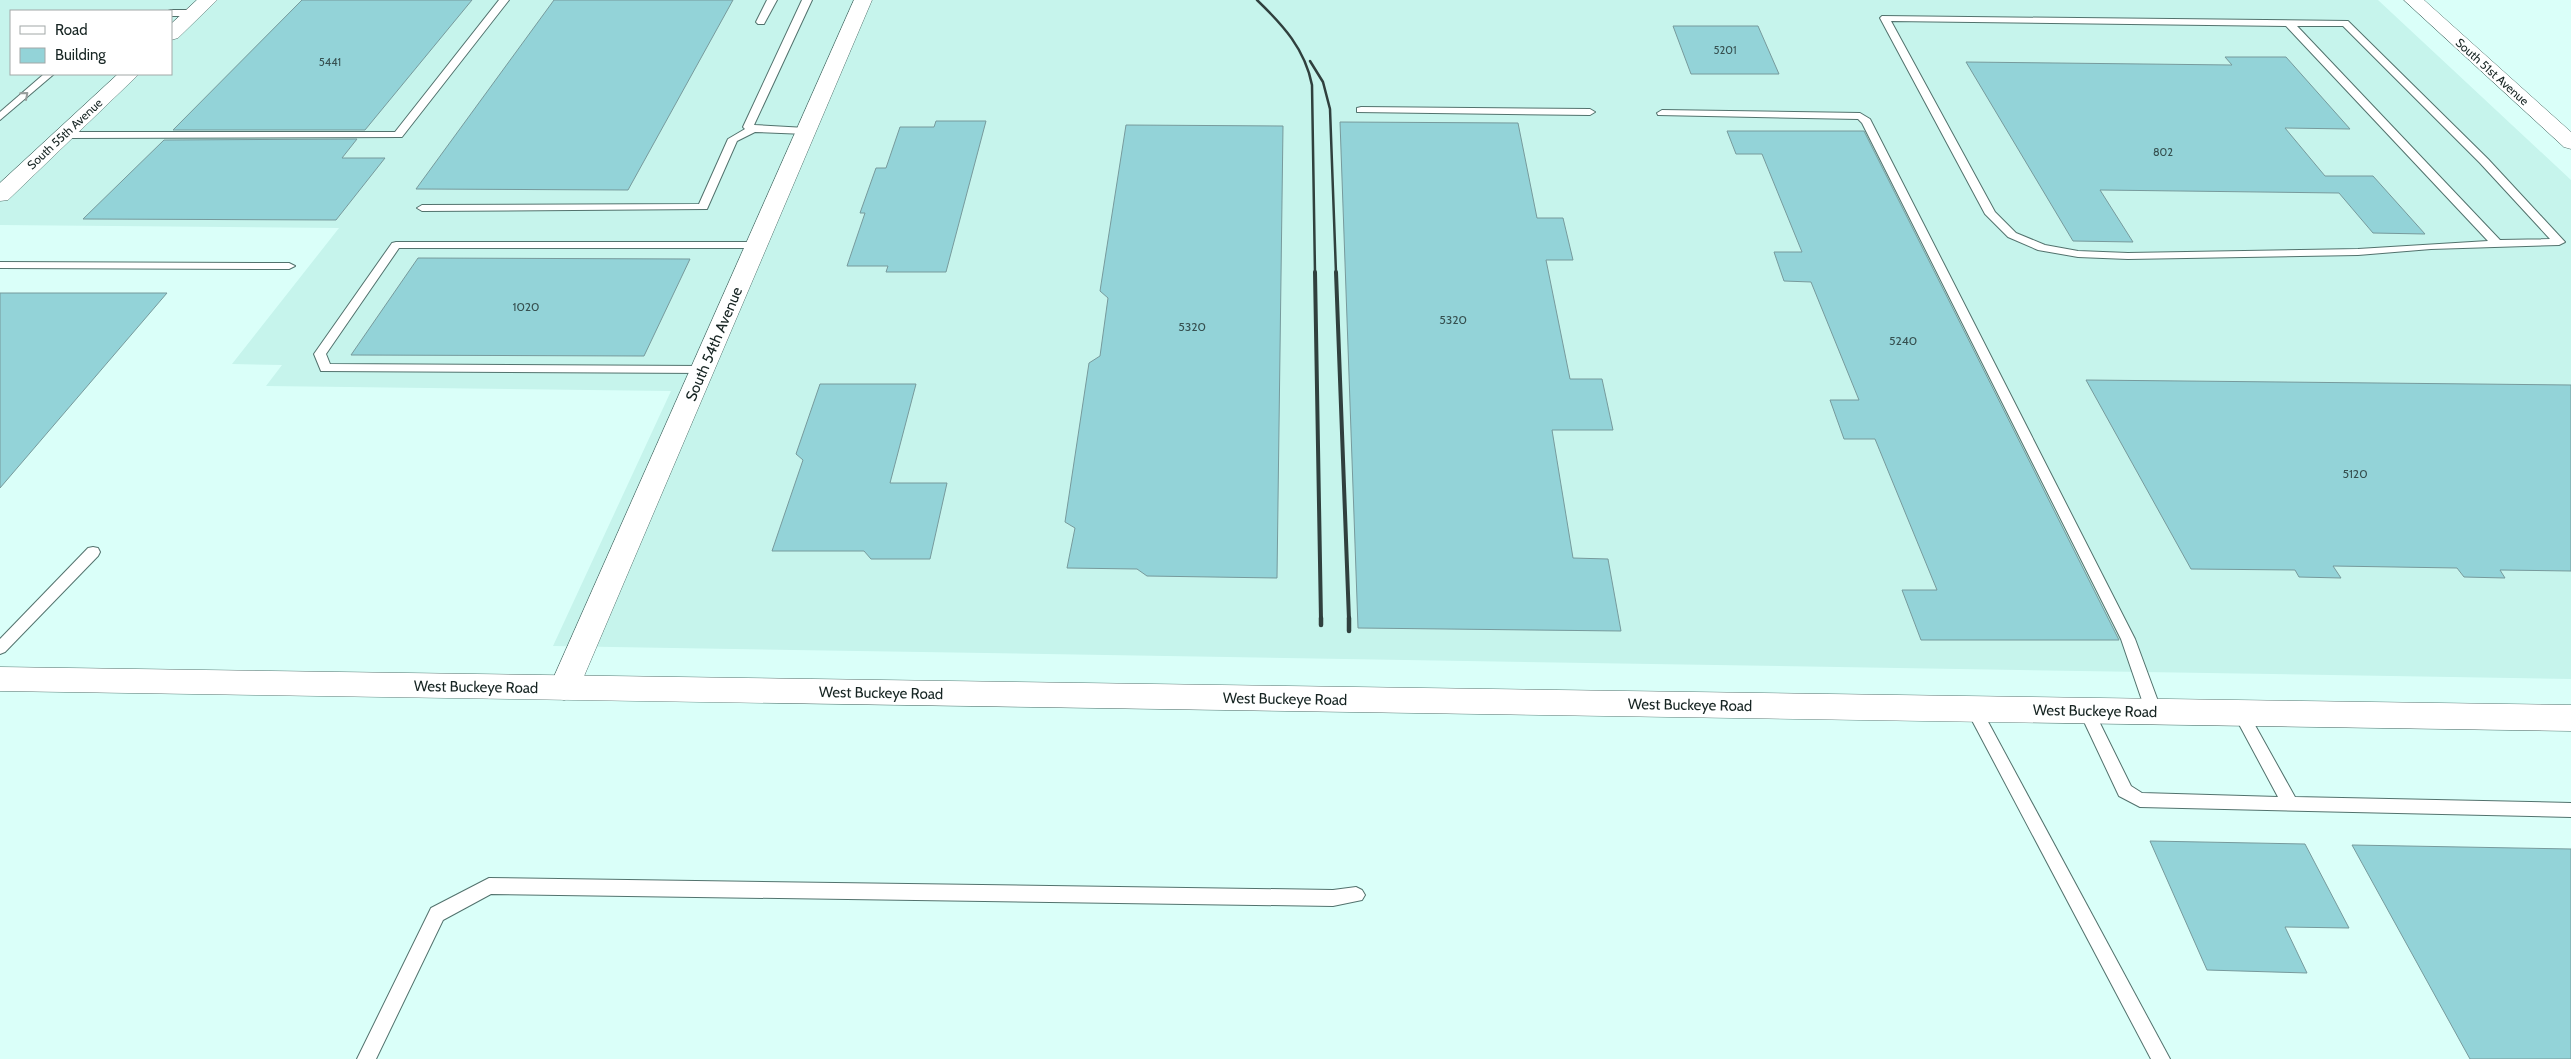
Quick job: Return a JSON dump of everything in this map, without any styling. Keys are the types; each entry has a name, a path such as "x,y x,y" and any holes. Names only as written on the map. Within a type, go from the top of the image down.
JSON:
{"main road":[{"path":"172,33 208,0"},
{"name":"South 54th Avenue","path":"564,688 863,0"},
{"name":"South 51st Avenue","path":"2413,0 2571,143"},
{"name":"South 55th Avenue","path":"0,195 128,75"},
{"name":"West Buckeye Road","path":"0,679 2571,718"}],"lane":[{"path":"63,135 398,135 504,0"},
{"path":"761,22 772,0"},
{"path":"751,130 748,127 748,123 807,0"},
{"path":"172,14 194,13"},
{"path":"1885,18 2345,23 2484,161 2559,242 2497,244 2358,252 2128,256 2078,254 2042,248 2012,235 1990,214 1885,18"},
{"path":"2290,23 2497,244"},
{"path":"0,117 48,75"},
{"path":"1361,110 1590,112"},
{"path":"1662,113 1856,116 1866,121 2128,639 2154,712"},
{"path":"422,208 703,207 734,139 751,130 806,131"},
{"path":"702,370 325,368 320,354 396,246 757,245"},
{"path":"0,265 289,266"},
{"path":"0,648 93,552"},
{"path":"1974,709 2161,1059"},
{"path":"2087,711 2125,791 2140,800 2571,810"},
{"path":"2242,713 2290,804"},
{"path":"366,1059 437,914 489,886 1334,898 1356,895"}],"shaded area":[{"path":"0,0 2378,0 2571,180 2571,679 553,646 671,391 266,386 282,365 232,364 339,228 0,225"}],"building":[{"path":"302,0 472,0 365,130 173,130"},
{"path":"554,0 733,0 628,190 416,189"},
{"path":"1673,26 1758,26 1779,74 1691,74"},
{"path":"2225,57 2286,57 2350,129 2285,128 2325,176 2373,176 2425,234 2373,233 2339,193 2100,190 2133,242 2073,241 1966,62 2232,65"},
{"path":"936,121 986,121 946,272 886,272 888,266 847,266 865,213 860,213 876,168 886,168 900,127 934,127"},
{"path":"1340,122 1518,123 1537,218 1563,218 1573,260 1546,260 1570,379 1602,379 1613,430 1552,430 1573,558 1608,559 1621,631 1358,628"},
{"path":"1126,125 1283,126 1277,578 1147,576 1137,569 1067,568 1075,528 1065,522 1089,363 1100,356 1108,298 1100,291"},
{"path":"1727,131 1864,131 2119,640 1921,640 1902,590 1937,590 1875,439 1844,439 1830,400 1859,400 1811,282 1784,281 1774,252 1802,252 1762,154 1736,154"},
{"path":"357,139 342,158 385,158 336,220 83,219 164,140"},
{"path":"418,258 690,259 644,356 351,355"},
{"path":"0,293 167,293 0,488"},
{"path":"2086,380 2571,385 2571,571 2500,570 2505,578 2464,577 2457,568 2333,566 2341,578 2299,577 2295,570 2191,569"},
{"path":"820,384 916,384 890,483 947,483 930,559 871,559 864,551 772,551 803,460 796,454"},
{"path":"2150,841 2305,844 2349,928 2285,927 2307,973 2207,970"},
{"path":"2352,845 2571,849 2571,1059 2470,1059"}],"railway":[{"path":"1257,0 1292,38 1304,60 1312,85 1315,273"},
{"path":"1310,61 1323,82 1330,109 1336,273"},
{"path":"1315,272 1321,620"},
{"path":"1336,272 1349,620"},
{"path":"1321,620 1321,625"},
{"path":"1349,620 1349,631"}]}
